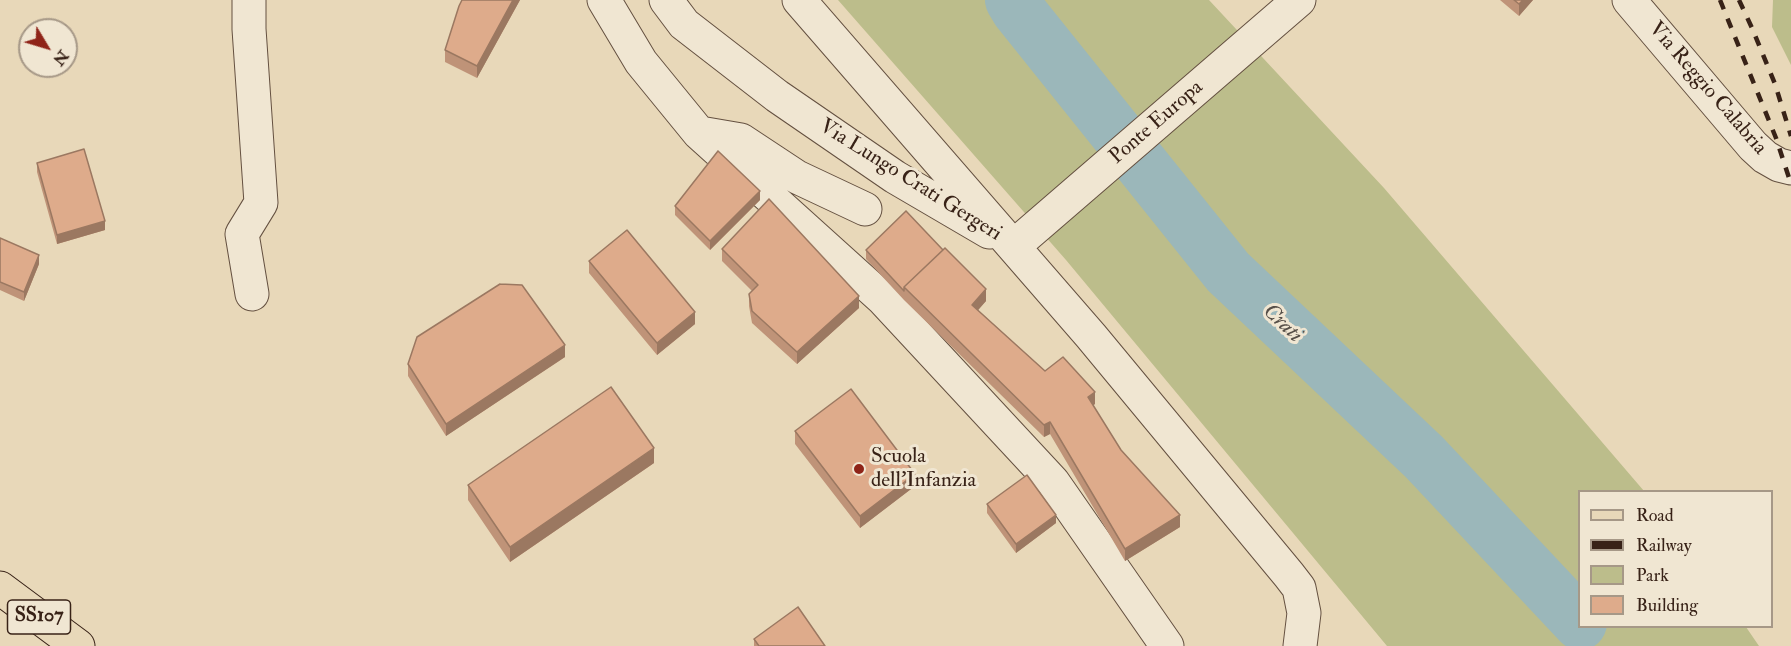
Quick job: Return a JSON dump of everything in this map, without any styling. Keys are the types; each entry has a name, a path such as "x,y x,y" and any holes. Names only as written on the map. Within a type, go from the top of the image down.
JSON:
{"main road":[{"name":"SS107","path":"0,588 78,646"}],"street":[{"path":"249,0 261,203 242,234 252,294"},
{"path":"604,0 641,62 699,132 883,299 1053,482 1167,646"},
{"name":"Via Lungo Crati Gergeri","path":"666,0 684,24 768,89 895,177 1014,246"},
{"name":"Via Lungo Crati Gergeri","path":"798,0 1014,246"},
{"name":"Ponte Europa","path":"1014,246 1299,0"},
{"name":"Via Reggio Calabria","path":"1629,0 1753,146 1765,157 1779,165 1791,168"},
{"path":"699,132 741,140 797,177 866,209"},
{"path":"829,249 895,177"},
{"path":"1014,246 1289,574 1299,588 1304,613 1298,642"}],"green space":[{"path":"838,0 1209,0 1384,188 1643,490 1578,490 1578,628 1747,628 1759,646 1387,646 1066,260"},
{"path":"1773,0 1791,0 1791,65 1772,27"}],"building":[{"path":"462,0 513,0 477,66 445,50"},
{"path":"84,149 105,221 57,235 37,163"},
{"path":"718,151 760,191 710,241 675,206"},
{"path":"769,199 859,296 797,352 752,311 749,294 758,285 722,249"},
{"path":"906,211 943,250 904,287 904,291 866,250"},
{"path":"627,230 695,312 657,343 589,261"},
{"path":"0,238 39,255 24,292 0,282"},
{"path":"945,248 986,289 972,305 1045,371 1063,357 1095,392 1088,397 1121,450 1180,515 1125,549 1050,422 1044,425 904,287"},
{"path":"500,284 522,285 565,345 446,424 408,364 417,337"},
{"path":"611,387 654,448 510,547 468,485"},
{"path":"851,389 915,474 860,516 795,431"},
{"path":"1027,475 1056,515 1016,544 987,504"},
{"path":"798,607 825,646 759,646 754,639"}],"waterway":[{"name":"Crati","path":"1012,0 1228,272 1424,457 1578,621"}],"railway":[{"path":"1720,0 1776,138 1791,184"},
{"path":"1739,0 1775,84 1791,136"}],"place":[{"name":"Scuola dell'Infanzia","path":"859,469"}]}
